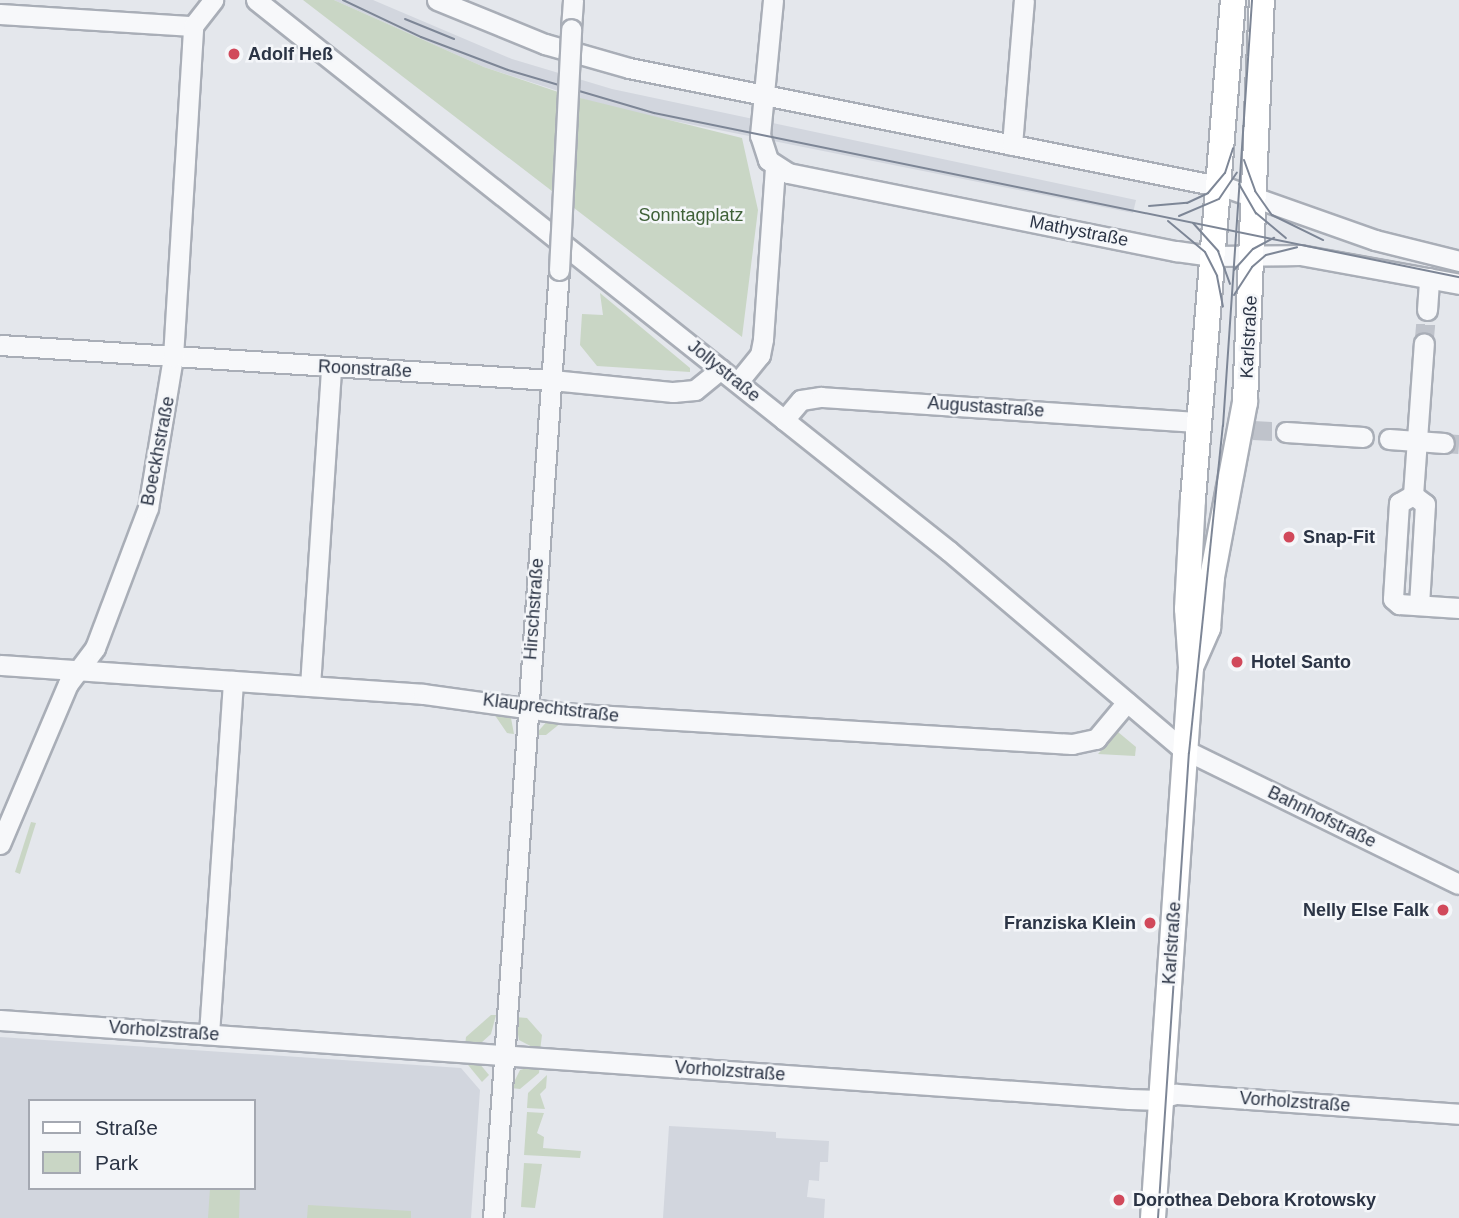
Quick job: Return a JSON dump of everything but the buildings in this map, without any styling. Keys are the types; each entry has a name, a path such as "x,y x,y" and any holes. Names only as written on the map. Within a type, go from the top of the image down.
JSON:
{"main road":[{"name":"Karlstraße","path":"1153,1218 1191,667 1187,609 1198,422 1233,0"},
{"name":"Karlstraße","path":"1191,667 1208,628 1212,577 1246,429 1262,0"}],"street":[{"path":"0,14 193,26 213,0"},
{"name":"Jollystraße","path":"256,0 949,551 1185,751"},
{"path":"437,0 585,56 764,96 1216,185 1375,240 1459,261"},
{"name":"Hirschstraße","path":"493,1218 552,380 573,0"},
{"path":"738,382 760,355 764,339 775,166 762,148 773,0"},
{"path":"1012,145 1024,0"},
{"name":"Boeckhstraße","path":"0,844 25,779 78,670 95,648 142,529 159,455 173,357 193,26"},
{"name":"Mathystraße","path":"775,166 800,177 1211,256 1313,257 1459,284"},
{"path":"1427,310 1429,278"},
{"path":"1424,343 1413,495 1399,503 1393,598 1399,604 1459,608"},
{"name":"Roonstraße","path":"0,345 552,380 673,392 695,390 722,369"},
{"path":"310,686 331,367"},
{"name":"Augustastraße","path":"783,420 801,400 821,397 1198,422"},
{"path":"1286,432 1363,437"},
{"path":"1389,439 1444,443"},
{"name":"Klauprechtstraße","path":"0,665 310,686 527,706 562,713 1083,744 1102,734 1127,702"},
{"path":"209,1034 233,681"},
{"name":"Bahnhofstraße","path":"1185,751 1459,884"},
{"name":"Vorholzstraße","path":"0,1020 503,1055 1162,1097 1176,1094 1459,1114"}],"shaded area":[{"path":"334,0 373,0 512,59 612,89 1136,200 1133,213 614,109 484,67"},
{"path":"0,1037 461,1068 480,1090 471,1218 0,1218"},
{"path":"669,1126 776,1132 776,1138 829,1141 828,1162 820,1162 819,1181 809,1180 807,1197 825,1199 824,1218 663,1218"}],"green space":[{"name":"Sonntagplatz","path":"303,0 334,0 484,67 564,94 742,138 758,210 742,337"},
{"path":"600,293 690,368 690,372 597,366 580,345 582,314 603,315"},
{"path":"489,706 511,718 514,734 507,733 492,711 489,713"},
{"path":"549,719 562,722 546,735 535,735"},
{"path":"1118,732 1136,747 1135,756 1098,754"},
{"path":"31,822 36,823 20,874 15,872"},
{"path":"491,1015 496,1015 491,1034 481,1043 465,1046 466,1037"},
{"path":"515,1017 527,1018 542,1035 540,1051 519,1040"},
{"path":"464,1060 479,1063 489,1075 482,1082"},
{"path":"540,1064 539,1073 520,1089 511,1088 520,1070"},
{"path":"547,1075 546,1088 540,1094 545,1109 527,1108 528,1093"},
{"path":"527,1112 544,1113 537,1133 544,1137 543,1148 581,1151 580,1158 524,1155"},
{"path":"524,1163 542,1164 535,1208 521,1207"},
{"path":"210,1190 240,1190 239,1218 208,1218"},
{"path":"308,1205 411,1211 411,1218 307,1218"}],"tunnel":[{"path":"1424,343 1427,310"},
{"path":"1253,430 1286,432"},
{"path":"1444,443 1459,444"}],"tram line":[{"path":"343,0 421,37 508,70 654,113 1459,277"},
{"path":"1158,1218 1189,753 1223,426 1252,0"},
{"path":"405,19 454,39"},
{"path":"1149,206 1187,203 1208,193 1225,173 1233,148"},
{"path":"1244,160 1255,191 1272,215 1323,240"},
{"path":"1179,216 1219,199 1237,172"},
{"path":"1239,184 1256,213 1286,238"},
{"path":"1168,221 1205,252 1217,276 1223,306"},
{"path":"1193,223 1218,251 1230,284"},
{"path":"1234,270 1253,249 1274,238"},
{"path":"1234,295 1252,267 1266,255 1297,247"}],"place":[{"name":"Adolf Heß","path":"234,54"},
{"name":"Snap-Fit","path":"1289,537"},
{"name":"Hotel Santo","path":"1237,662"},
{"name":"Nelly Else Falk","path":"1443,910"},
{"name":"Franziska Klein","path":"1150,923"},
{"name":"Dorothea Debora Krotowsky","path":"1119,1200"}]}
